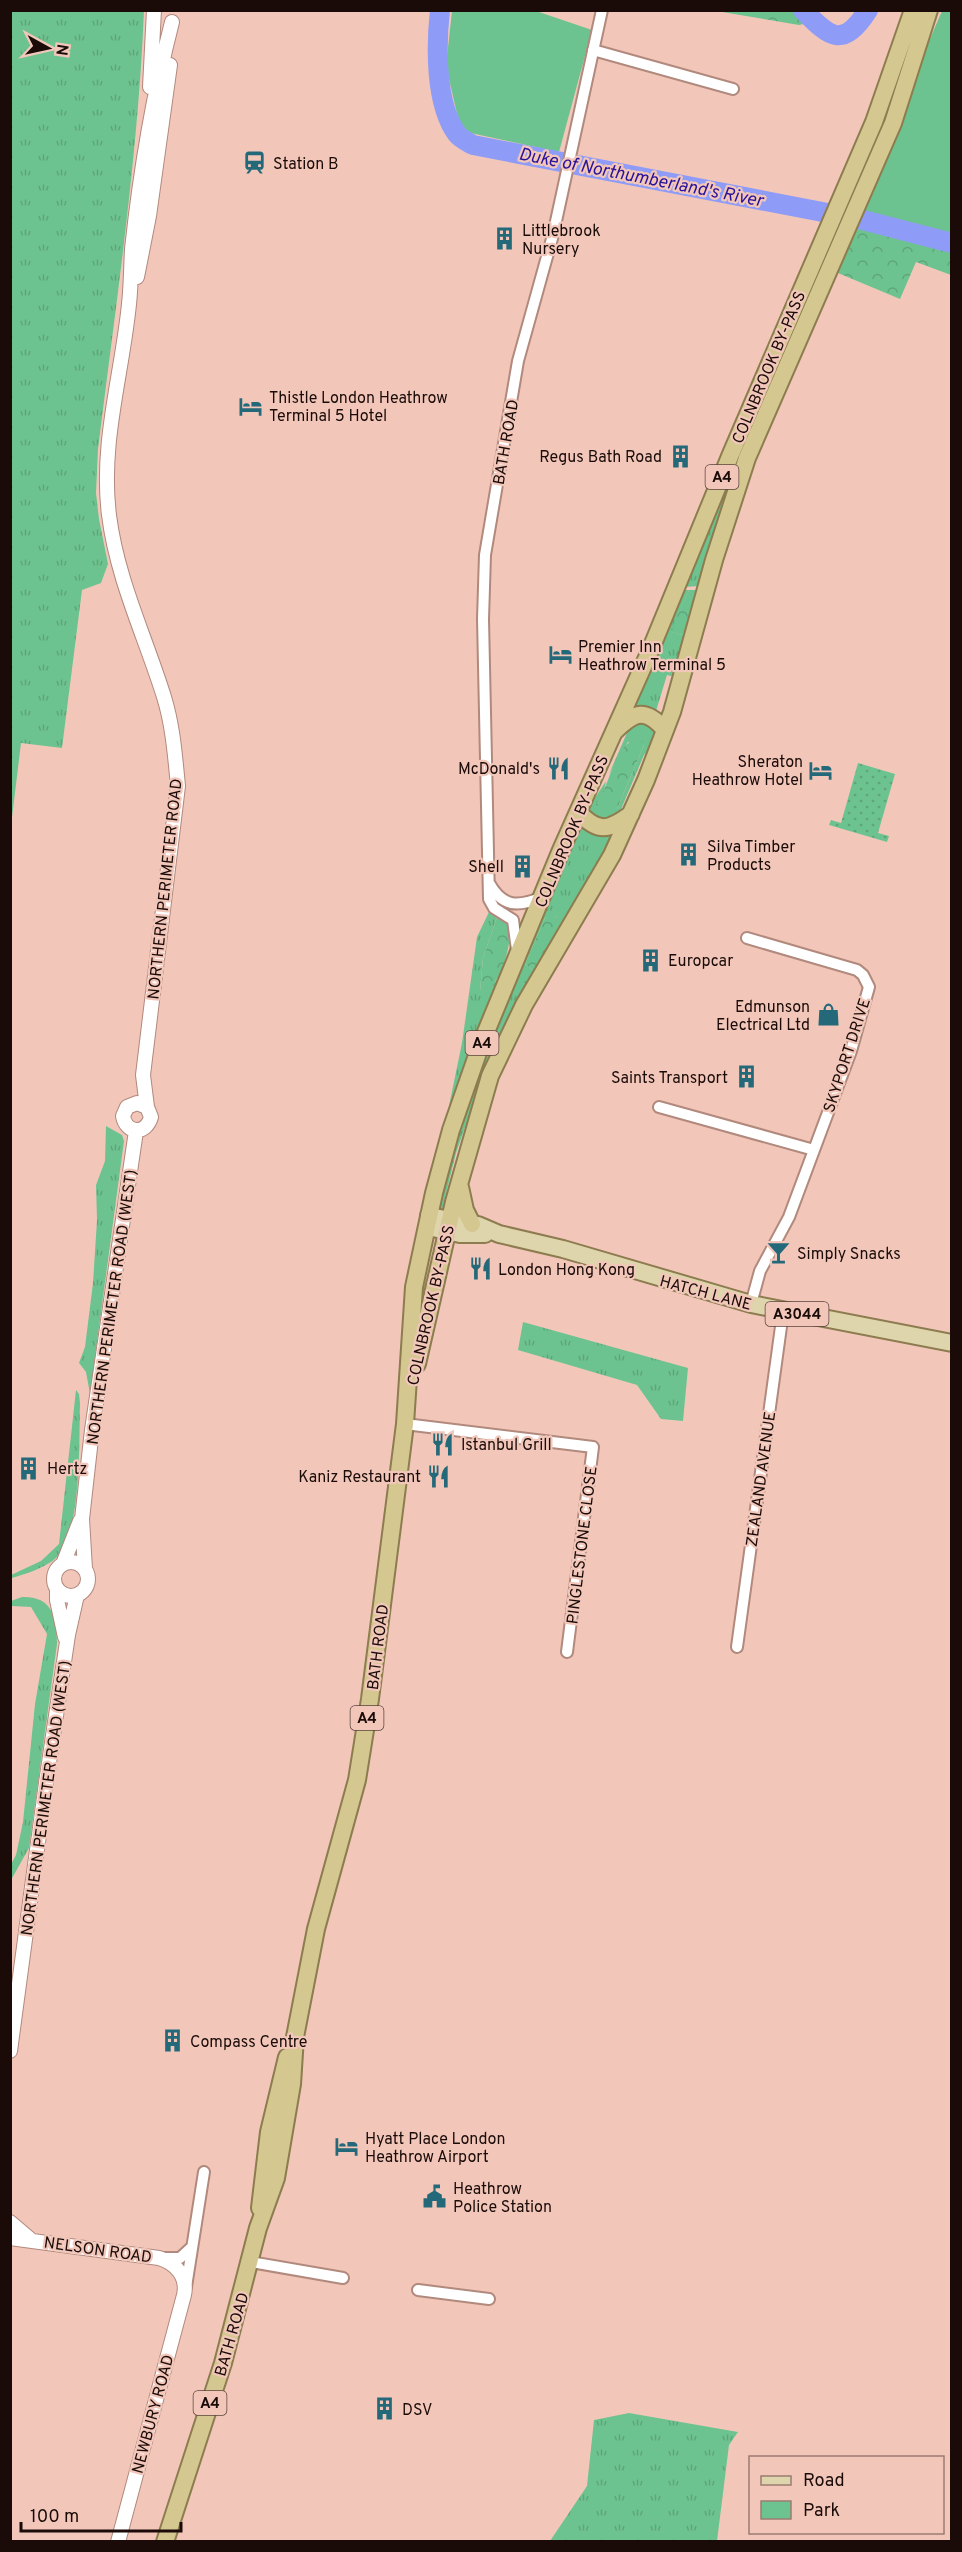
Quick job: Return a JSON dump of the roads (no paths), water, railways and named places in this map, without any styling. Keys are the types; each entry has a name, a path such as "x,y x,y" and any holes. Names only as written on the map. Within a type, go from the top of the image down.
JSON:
{"highway":[{"name":"COLNBROOK BY-PASS","path":"409,1395 412,1302 428,1221 451,1130 481,1044 874,122 913,10"},
{"name":"COLNBROOK BY-PASS","path":"409,1395 460,1180 497,1058 524,1005 608,862 632,814 665,730 714,560 747,458 893,123 929,10"},
{"path":"612,734 629,718 641,715 651,716 665,730"},
{"path":"578,812 589,823 605,828 616,825 632,814"},
{"path":"460,1180 462,1202 472,1224"},
{"name":"BATH ROAD","path":"165,2541 223,2363 258,2228 276,2178 292,2084 295,2037 316,1929 357,1780 370,1699 409,1395"}],"main road":[{"name":"HATCH LANE","path":"428,1221 448,1226 472,1224 499,1234 783,1312 951,1343"},
{"name":"HATCH LANE","path":"448,1226 460,1234 499,1234"}],"street":[{"path":"147,147 154,10"},
{"path":"162,10 169,74"},
{"name":"BATH ROAD","path":"518,958 513,920 492,906 489,899 484,566 518,361 553,235 603,10"},
{"path":"129,305 133,249 147,147 172,16"},
{"path":"129,305 142,257 169,74 172,16"},
{"path":"593,50 733,88"},
{"name":"NORTHERN PERIMETER ROAD","path":"129,305 108,433 106,489 114,546 133,612 164,699 174,742 178,786 143,1075 132,1104"},
{"path":"489,882 500,898 513,904 524,904 543,897"},
{"name":"SKYPORT DRIVE","path":"747,938 857,970 863,975 869,987 850,1051 789,1217 760,1271 751,1304"},
{"name":"NORTHERN PERIMETER ROAD","path":"143,1075 147,1107"},
{"path":"132,1104 142,1104 150,1112 149,1123 146,1127 136,1131 126,1126 123,1116 124,1111 132,1104"},
{"path":"659,1107 814,1149"},
{"name":"NORTHERN PERIMETER ROAD (WEST)","path":"85,1569 81,1519 136,1131"},
{"name":"ZEALAND AVENUE","path":"736,1647 783,1312"},
{"name":"PINGLESTONE CLOSE","path":"405,1424 593,1447 567,1652"},
{"name":"NORTHERN PERIMETER ROAD (WEST)","path":"63,1564 81,1519"},
{"path":"76,1563 85,1569 88,1583 77,1595 64,1595 57,1589 54,1581 55,1574 63,1564 76,1563"},
{"name":"NORTHERN PERIMETER ROAD (WEST)","path":"57,1589 65,1653"},
{"name":"NORTHERN PERIMETER ROAD (WEST)","path":"10,2051 65,1653 77,1595"},
{"path":"186,2287 204,2172"},
{"name":"NELSON ROAD","path":"10,2222 30,2239"},
{"name":"NELSON ROAD","path":"10,2238 159,2258 175,2266 186,2287"},
{"path":"159,2258 180,2258 192,2247"},
{"path":"251,2262 343,2278"},
{"name":"NEWBURY ROAD","path":"118,2541 186,2287"},
{"path":"418,2290 489,2299"}],"waterway":[{"name":"Duke of Northumberland's River","path":"440,10 438,57 441,91 450,122 457,134 473,145 859,219 952,243"},
{"path":"803,10 821,27 836,35 844,35 851,30 868,10"}],"place":[{"name":"Station B","path":"255,163"},
{"name":"Littlebrook Nursery","path":"504,239"},
{"name":"Thistle London Heathrow Terminal 5 Hotel","path":"251,406"},
{"name":"Regus Bath Road","path":"680,456"},
{"name":"Premier Inn Heathrow Terminal 5","path":"560,655"},
{"name":"McDonald's","path":"558,768"},
{"name":"Sheraton Heathrow Hotel","path":"821,770"},
{"name":"Silva Timber Products","path":"689,855"},
{"name":"Shell","path":"522,866"},
{"name":"Europcar","path":"650,960"},
{"name":"Edmunson Electrical Ltd","path":"828,1015"},
{"name":"Saints Transport","path":"746,1077"},
{"name":"Simply Snacks","path":"779,1253"},
{"name":"London Hong Kong","path":"480,1269"},
{"name":"Istanbul Grill","path":"443,1444"},
{"name":"Hertz","path":"29,1468"},
{"name":"Kaniz Restaurant","path":"439,1476"},
{"name":"Compass Centre","path":"172,2041"},
{"name":"Hyatt Place London Heathrow Airport","path":"347,2147"},
{"name":"Heathrow Police Station","path":"435,2197"},
{"name":"DSV","path":"384,2409"}]}
